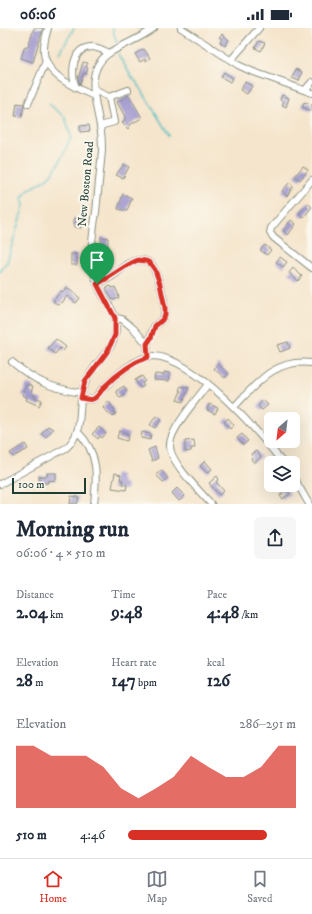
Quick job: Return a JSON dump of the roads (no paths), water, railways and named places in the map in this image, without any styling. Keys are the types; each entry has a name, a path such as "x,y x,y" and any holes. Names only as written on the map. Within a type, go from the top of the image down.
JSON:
{"street":[{"path":"48,28 44,42 44,53 50,69 59,76 76,88 94,93 109,96 128,90"},
{"name":"New Boston Road","path":"115,318 97,284 92,257 102,151 100,126 93,81 96,68 104,57 154,28"},
{"path":"181,28 251,72 312,92"},
{"path":"231,60 259,28"},
{"path":"76,88 73,66 80,51 85,48 92,47 109,53"},
{"path":"28,104 46,61"},
{"path":"305,90 312,82"},
{"path":"100,126 114,122 109,96"},
{"path":"311,265 274,238 270,233 271,228 312,180"},
{"path":"97,284 138,260 150,263 155,270 160,284 165,315 155,326 151,338 147,344 148,357"},
{"path":"0,484 66,448 76,438 78,432 81,396 85,381 112,343 115,335 115,318 122,319 126,322 147,344"},
{"path":"12,362 44,384 90,400 95,398 127,367 148,357 160,358 179,365 208,384 234,407 277,456"},
{"path":"234,407 271,371 296,362 312,363"},
{"path":"208,384 173,432 169,445 174,460 211,504"},
{"path":"78,432 86,440 93,454 97,476 94,504"},
{"path":"300,488 309,504"}],"waterway":[{"path":"60,53 74,28"},
{"path":"112,28 117,43"},
{"path":"118,54 169,135"},
{"path":"0,272 7,262 24,205 22,198 30,189 51,175 61,160 71,137 65,117 49,104"}]}
